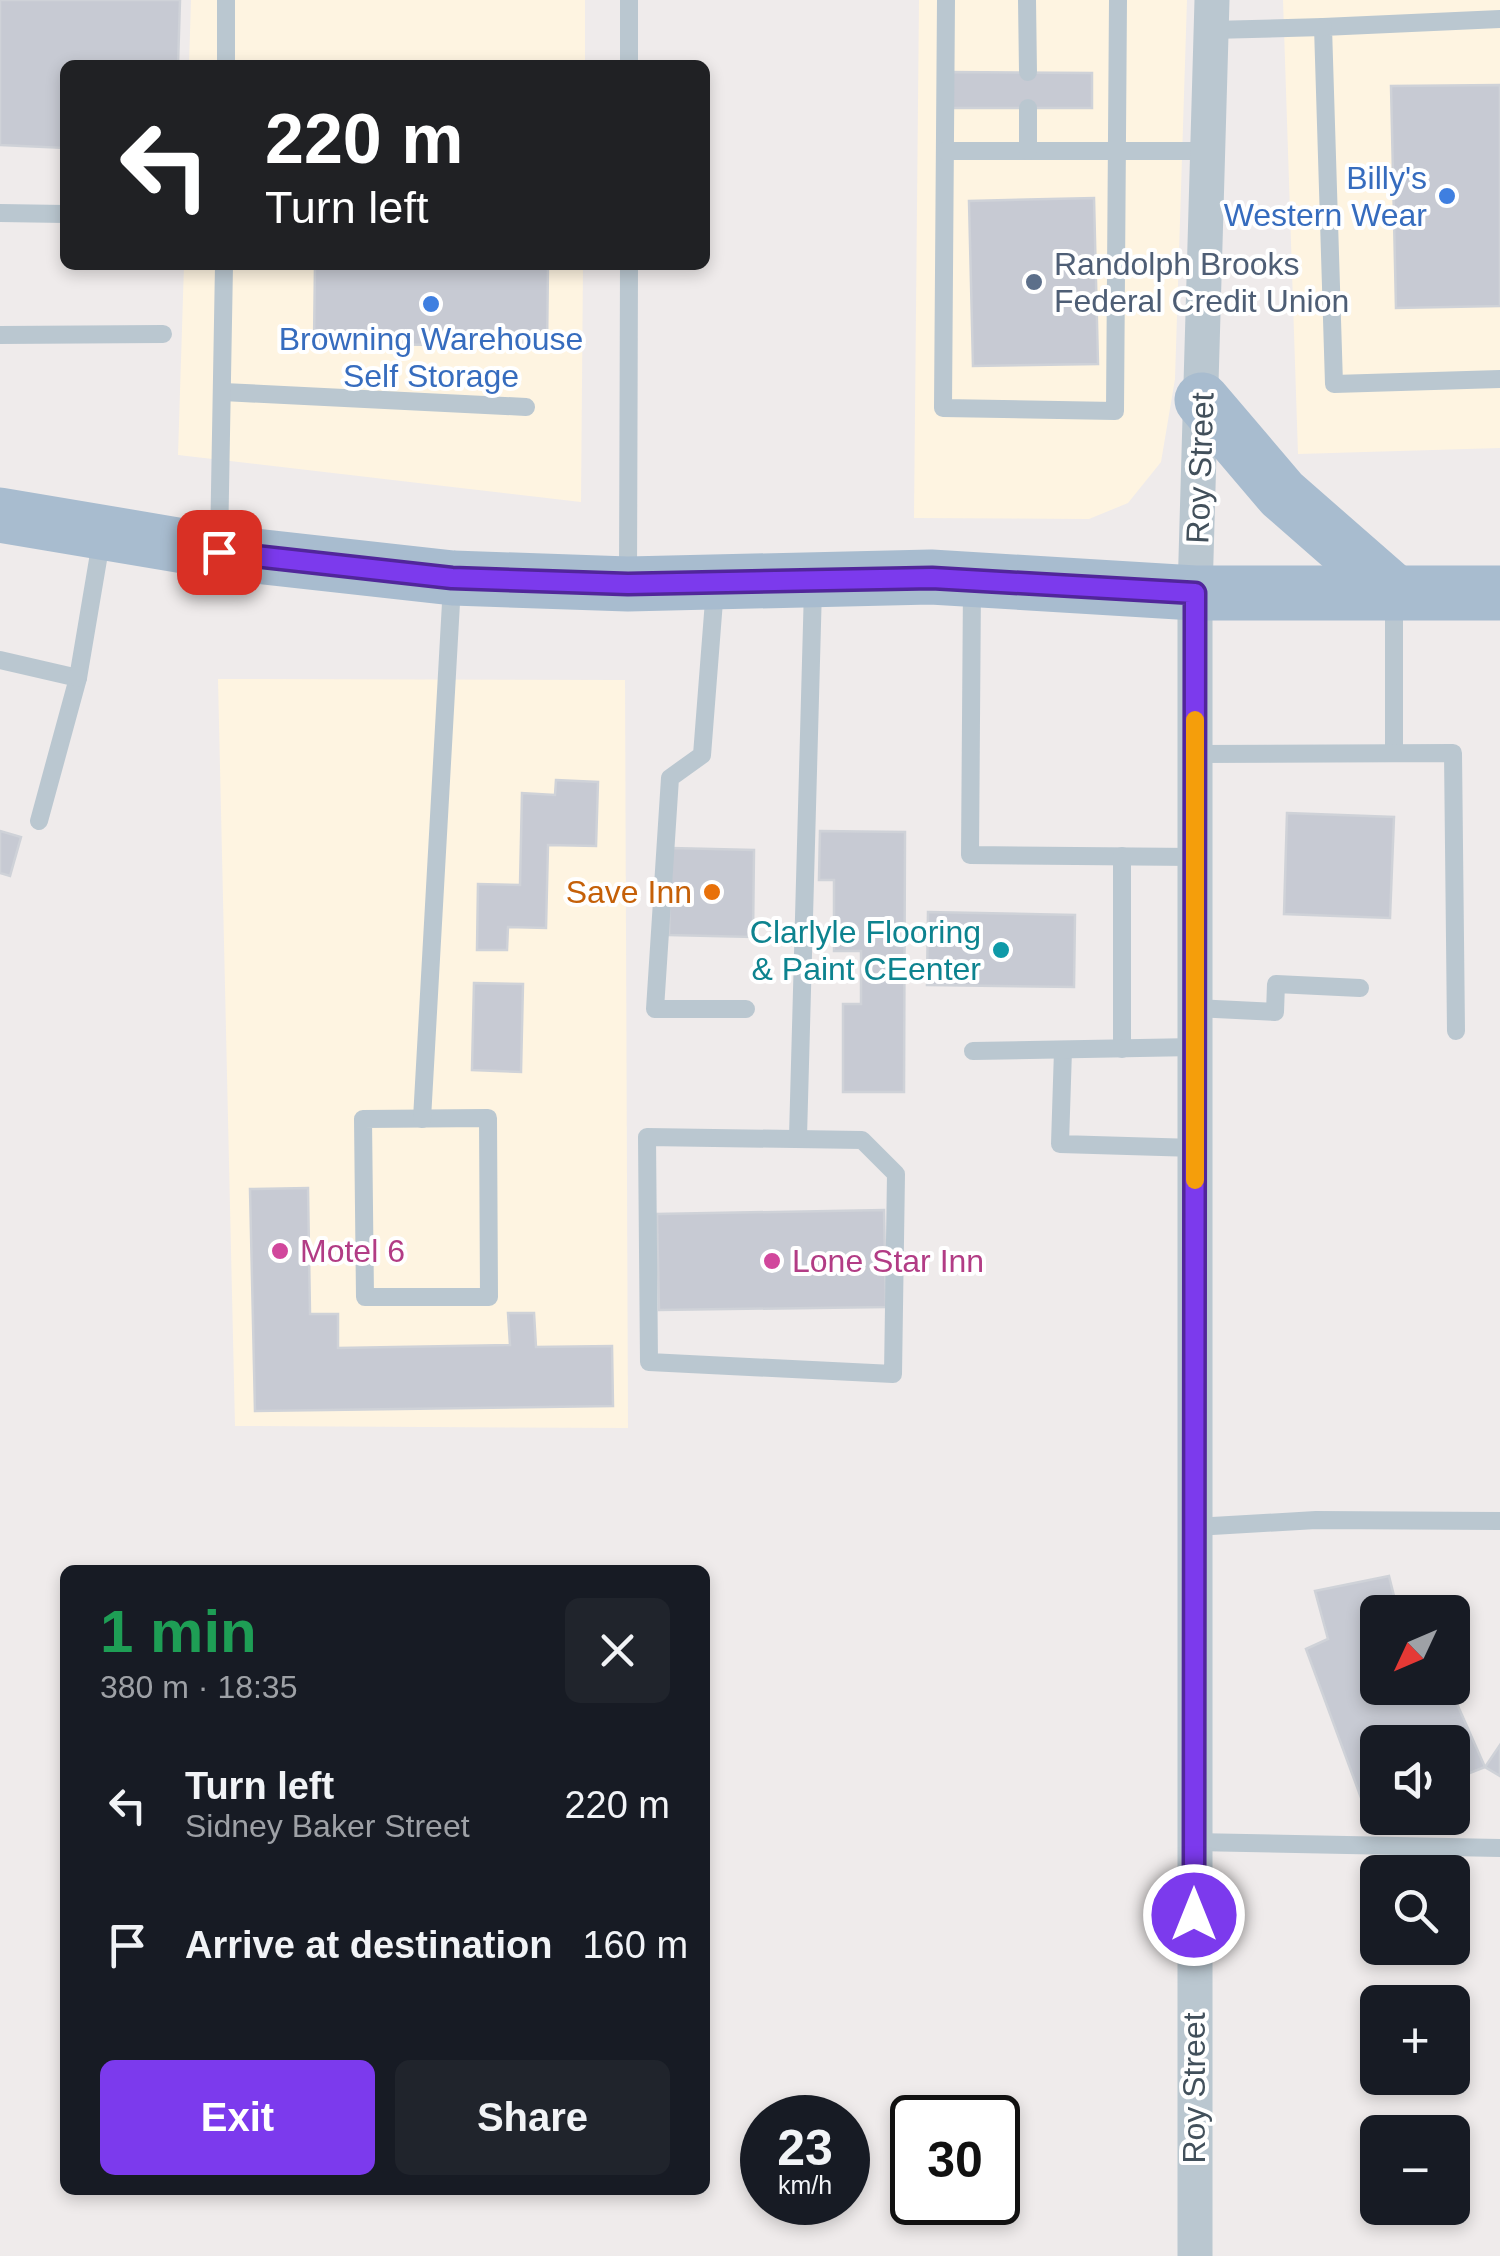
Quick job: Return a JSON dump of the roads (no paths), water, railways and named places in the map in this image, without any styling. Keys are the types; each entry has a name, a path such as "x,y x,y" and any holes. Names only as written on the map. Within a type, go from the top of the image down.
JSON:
{"main road":[{"path":"1202,400 1282,494 1394,592"},
{"path":"0,516 219,552 452,578 628,584 972,580 1195,593 1500,593"}],"street":[{"name":"Roy Street","path":"1194,2256 1195,593 1212,15"}],"lane":[{"path":"226,0 226,60"},
{"path":"629,0 629,60"},
{"path":"946,0 943,408 1115,411 1118,0"},
{"path":"1028,0 1028,72"},
{"path":"1212,15 1323,27 1500,19"},
{"path":"1323,27 1334,384 1500,379"},
{"path":"1028,108 1028,151"},
{"path":"945,150 1210,151"},
{"path":"0,213 60,214"},
{"path":"219,552 224,270"},
{"path":"628,584 630,270"},
{"path":"0,336 163,334"},
{"path":"223,392 526,407"},
{"path":"40,821 78,678 103,532"},
{"path":"422,1119 452,578"},
{"path":"798,1137 813,580"},
{"path":"972,580 970,854 1195,857"},
{"path":"715,582 702,755 670,778 656,1009 746,1009"},
{"path":"1394,592 1394,753"},
{"path":"0,660 78,678"},
{"path":"1195,754 1453,753 1456,1031"},
{"path":"1122,856 1122,1049"},
{"path":"1195,1008 1275,1012 1276,984 1360,988"},
{"path":"973,1051 1195,1047"},
{"path":"1063,1050 1060,1144 1195,1148"},
{"path":"488,1118 489,1297 365,1297 364,1119 422,1119 488,1118"},
{"path":"647,1137 798,1137 862,1140 896,1174 893,1374 650,1362 647,1137"},
{"path":"1195,1527 1316,1520 1500,1521"},
{"path":"1194,1842 1500,1848"}],"place":[{"name":"Billy's Western Wear","path":"1447,196"},
{"name":"Randolph Brooks Federal Credit Union","path":"1034,282"},
{"name":"Browning Warehouse Self Storage","path":"431,304"},
{"name":"Save Inn","path":"712,892"},
{"name":"Clarlyle Flooring & Paint CEenter","path":"1001,950"},
{"name":"Motel 6","path":"280,1251"},
{"name":"Lone Star Inn","path":"772,1261"}]}
